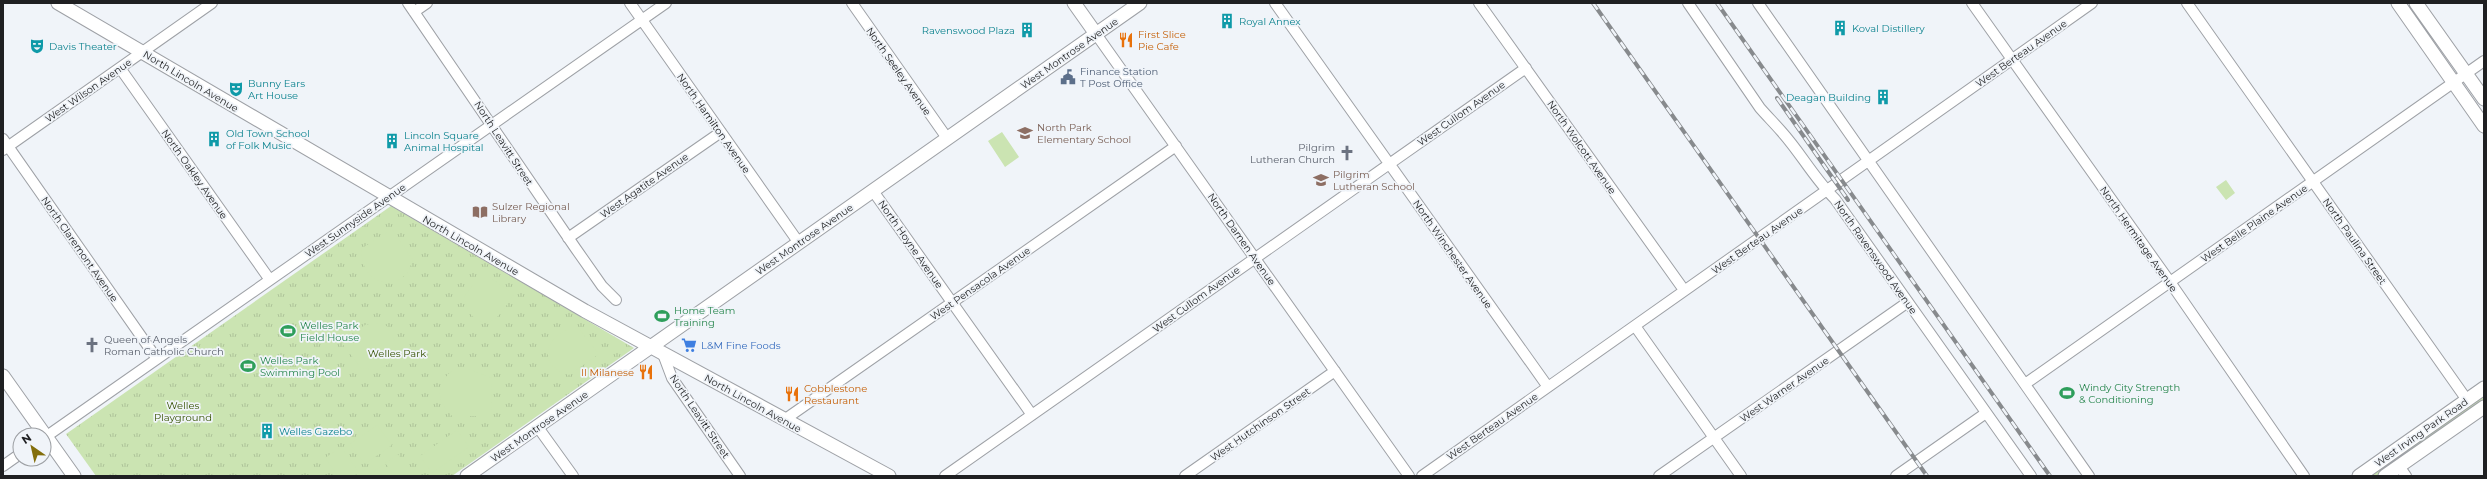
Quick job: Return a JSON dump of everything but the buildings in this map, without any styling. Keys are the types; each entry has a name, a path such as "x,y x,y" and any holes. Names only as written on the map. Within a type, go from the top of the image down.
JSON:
{"main road":[{"name":"North Lincoln Avenue","path":"58,3 388,197 650,347 889,476"},
{"name":"North Damen Avenue","path":"1074,3 1096,34"},
{"name":"West Montrose Avenue","path":"467,476 1140,3"},
{"path":"2398,3 2484,126"},
{"path":"2416,3 2484,99"},
{"path":"3,376 38,427"},
{"name":"West Irving Park Road","path":"2358,476 2484,388"},
{"name":"West Irving Park Road","path":"2385,476 2402,471 2484,407"},
{"path":"52,446 74,476"}],"street":[{"name":"West Wilson Avenue","path":"5,145 120,68 212,3"},
{"name":"North Leavitt Street","path":"408,3 568,238 602,286 616,300"},
{"path":"414,12 427,3"},
{"name":"North Hamilton Avenue","path":"630,3 799,242"},
{"name":"West Sunnyside Avenue","path":"52,432 666,3"},
{"name":"North Seeley Avenue","path":"852,3 947,138"},
{"name":"North Winchester Avenue","path":"1275,3 1548,387"},
{"name":"North Wolcott Avenue","path":"1479,3 1684,290"},
{"name":"North Ravenswood Avenue","path":"1688,3 1760,108 1781,131 1817,182 1835,199 2031,476"},
{"path":"1758,3 1869,160 1875,173 2089,476"},
{"name":"North Hermitage Avenue","path":"1972,3 2170,282 2304,476"},
{"name":"West Berteau Avenue","path":"1422,476 2092,3"},
{"name":"North Paulina Street","path":"2187,3 2467,400"},
{"name":"North Damen Avenue","path":"1096,34 1409,476"},
{"name":"West Belle Plaine Avenue","path":"2025,384 2484,61"},
{"name":"North Oakley Avenue","path":"120,68 270,280"},
{"name":"West Cullom Avenue","path":"945,476 1254,257 1526,68"},
{"name":"West Agatite Avenue","path":"568,238 721,132"},
{"name":"North Claremont Avenue","path":"5,145 157,359"},
{"name":"West Pensacola Avenue","path":"784,420 1176,146"},
{"name":"North Hoyne Avenue","path":"873,191 1032,415"},
{"name":"West Warner Avenue","path":"1659,476 1908,302"},
{"path":"1635,326 1741,476"},
{"name":"North Leavitt Street","path":"663,354 672,378 740,476"},
{"name":"West Hutchinson Street","path":"1184,476 1335,371"},
{"path":"1896,476 1986,413"},
{"path":"538,426 573,476"},
{"path":"3,466 12,460"}],"green space":[{"path":"1002,132 1019,157 1005,167 988,141"},
{"path":"2226,180 2235,193 2226,200 2216,187"},
{"name":"Welles Park","path":"391,206 634,348 452,476 96,476 66,434"},
{"path":"392,229 413,260 407,274 393,284 385,283 373,278 369,274 364,264 361,249"},
{"path":"489,277 514,294 500,315 491,321 485,322 475,319 468,309 464,297 473,285"},
{"path":"376,323 385,324 392,335 395,344 394,353 389,364 376,370 361,368 341,342 365,325"},
{"path":"569,329 580,330 599,354 569,375 559,371 553,366 549,359 548,353 549,346 553,340"},
{"path":"454,369 468,369 492,378 491,416 452,416 446,410 440,398 441,386 448,374"},
{"path":"2484,395 2484,400 2376,476 2368,476"},
{"path":"377,425 392,445 365,464 350,444"},
{"path":"457,430 469,447 432,473 420,456"},
{"path":"341,447 359,472 354,476 338,476 325,458"},
{"path":"398,454 413,476 395,476 385,463"},
{"path":"383,465 390,476 372,476 370,474"}],"railway":[{"path":"1593,3 1927,476"},
{"path":"1717,3 2050,476"},
{"path":"1777,98 1848,200"}],"place":[{"name":"Royal Annex","path":"1227,21"},
{"name":"Koval Distillery","path":"1840,28"},
{"name":"Ravenswood Plaza","path":"1027,30"},
{"name":"First Slice Pie Cafe","path":"1126,40"},
{"name":"Davis Theater","path":"37,46"},
{"name":"Finance Station T Post Office","path":"1068,77"},
{"name":"Bunny Ears Art House","path":"236,89"},
{"name":"Deagan Building","path":"1883,97"},
{"name":"North Park Elementary School","path":"1025,133"},
{"name":"Old Town School of Folk Music","path":"214,139"},
{"name":"Lincoln Square Animal Hospital","path":"392,141"},
{"name":"Pilgrim Lutheran Church","path":"1347,153"},
{"name":"Pilgrim Lutheran School","path":"1321,180"},
{"name":"Sulzer Regional Library","path":"480,212"},
{"name":"Home Team Training","path":"662,316"},
{"name":"Welles Park Field House","path":"288,331"},
{"name":"Queen of Angels Roman Catholic Church","path":"92,345"},
{"name":"L&M Fine Foods","path":"689,345"},
{"name":"Welles Park Swimming Pool","path":"248,366"},
{"name":"Il Milanese","path":"646,372"},
{"name":"Windy City Strength & Conditioning","path":"2067,393"},
{"name":"Cobblestone Restaurant","path":"792,394"},
{"name":"Welles Gazebo","path":"267,431"}],"park label":[{"name":"Welles Playground","path":"183,410"}]}
